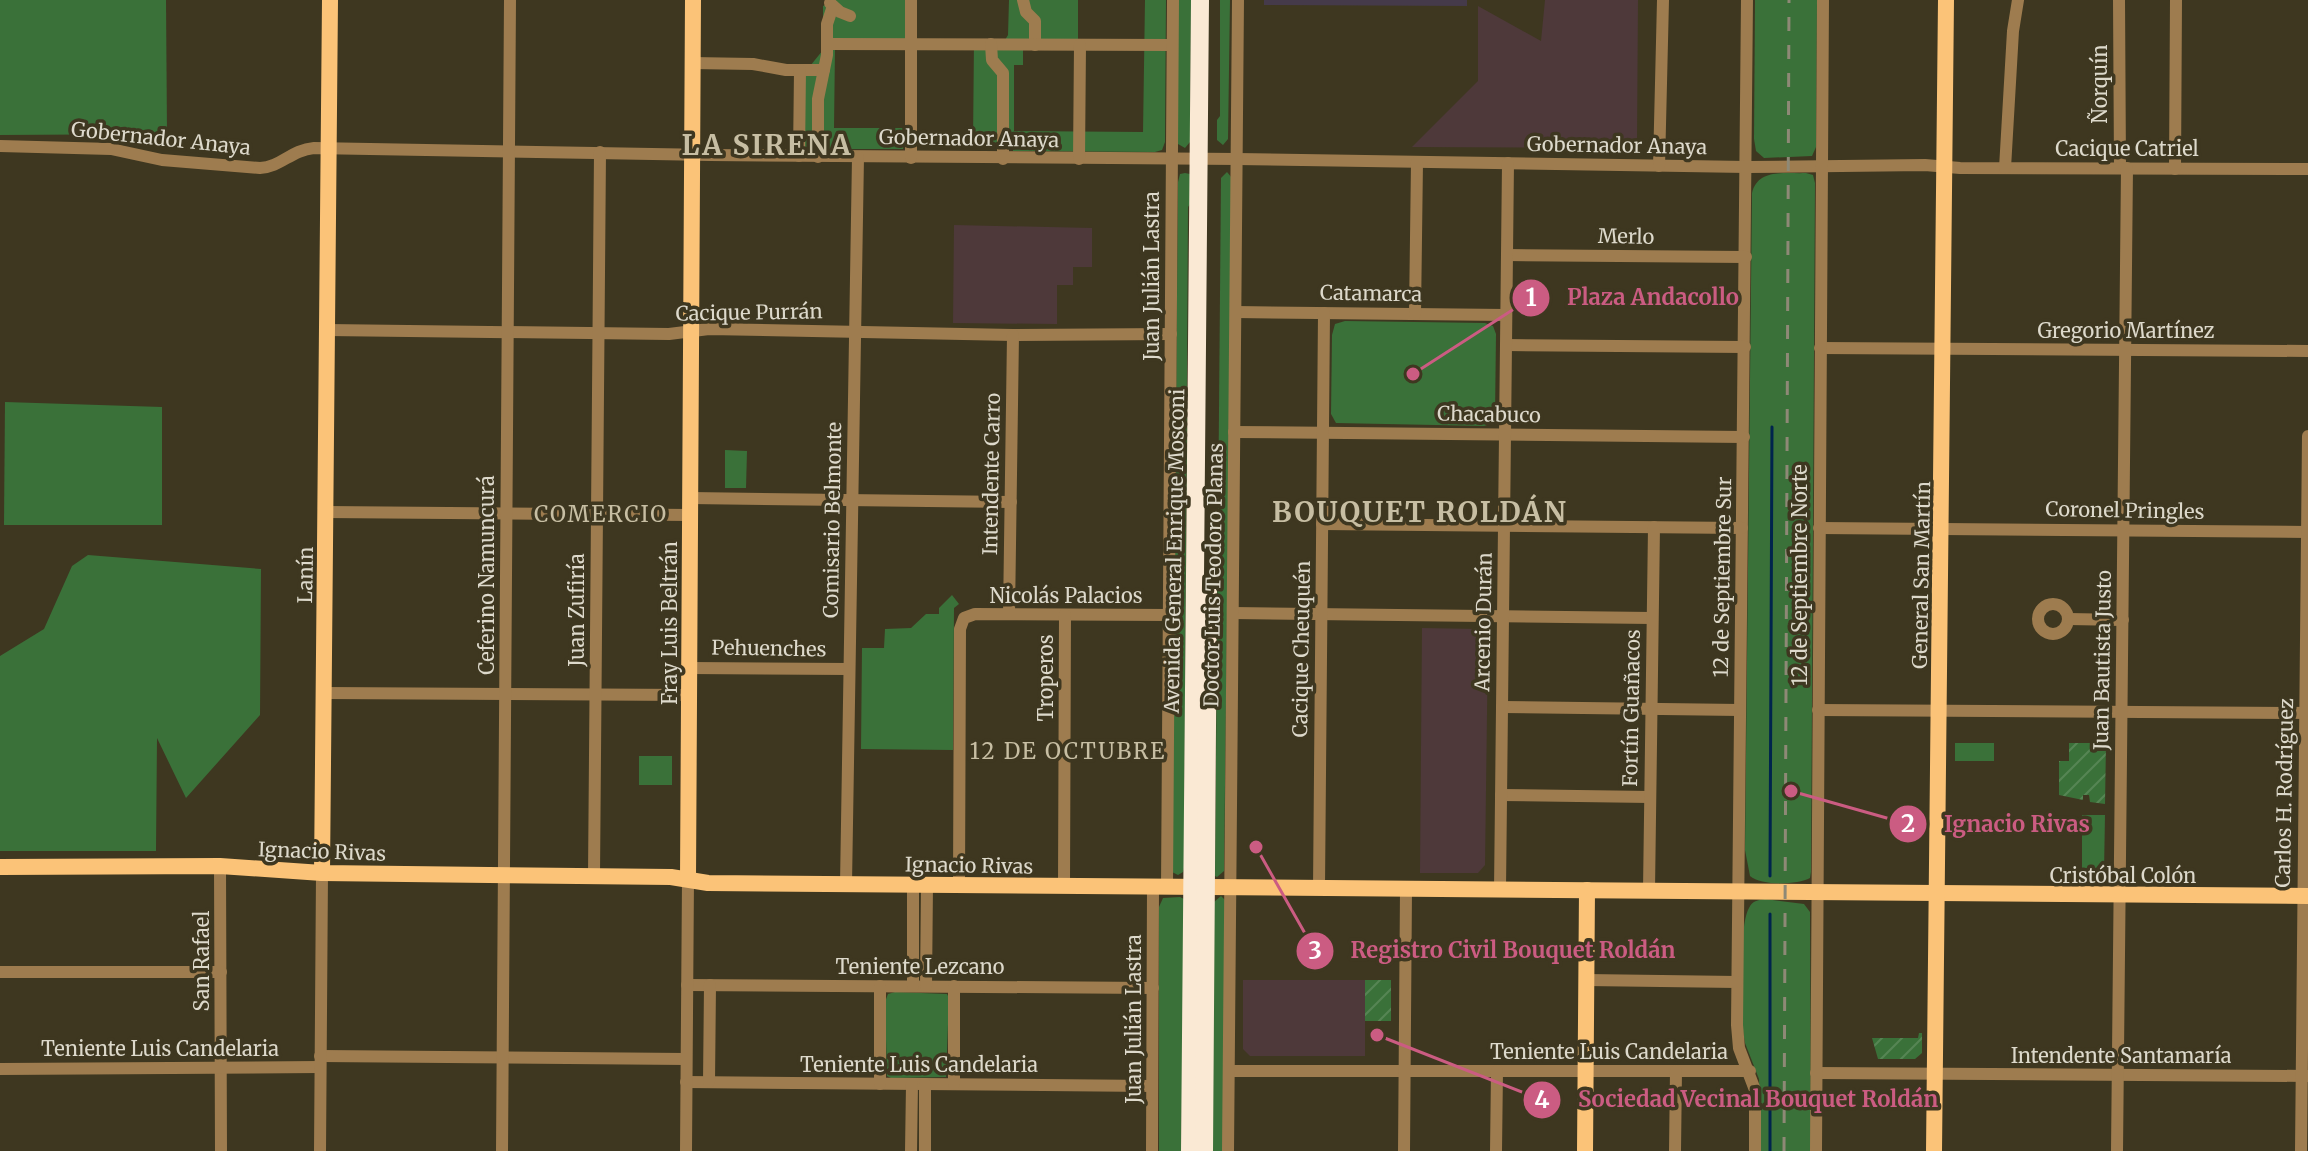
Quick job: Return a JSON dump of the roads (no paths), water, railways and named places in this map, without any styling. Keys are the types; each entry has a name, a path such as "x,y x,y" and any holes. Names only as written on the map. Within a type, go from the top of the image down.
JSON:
{"highway":[{"name":"Avenida General Enrique Mosconi","path":"1200,0 1205,160"},
{"name":"Avenida General Enrique Mosconi","path":"1190,1151 1199,888 1205,160 1212,0"},
{"name":"Avenida General Enrique Mosconi","path":"1199,888 1204,1151"}],"main road":[{"name":"Lanín","path":"322,873 330,0"},
{"name":"Fray Luis Beltrán","path":"688,879 693,0"},
{"name":"General San Martín","path":"1934,1151 1946,0"},
{"name":"Ignacio Rivas","path":"0,867 220,866 322,873 594,876 688,879 708,883 1938,894"},
{"path":"1585,1151 1587,890"},
{"name":"Cristóbal Colón","path":"1938,894 2306,896"}],"street":[{"name":"Ceferino Namuncurá","path":"502,1151 510,0"},
{"path":"911,0 911,158"},
{"path":"1023,0 1026,12 1035,21 1035,45"},
{"name":"Juan Julián Lastra","path":"1152,1151 1153,988 1160,887 1169,615 1173,0"},
{"name":"Doctor Luis Teodoro Planas","path":"1228,1151 1238,0"},
{"path":"1659,166 1663,0"},
{"name":"12 de Septiembre Sur","path":"1747,0 1737,1040 1755,1090 1755,1151"},
{"name":"12 de Septiembre Norte","path":"1816,1151 1823,0"},
{"path":"2005,168 2013,31 2018,0"},
{"name":"Ñorquín","path":"2119,0 2123,168"},
{"path":"2175,169 2176,0"},
{"path":"818,157 818,99 830,3 850,16"},
{"path":"827,44 1172,45"},
{"path":"991,44 992,60 1003,73 1003,159"},
{"path":"1079,159 1080,45"},
{"path":"692,63 824,70"},
{"path":"799,156 800,70"},
{"name":"Gobernador Anaya","path":"0,146 111,149 162,160 260,168 273,166 299,150 329,148 818,157 1237,159 1747,167 1822,164 1945,166"},
{"name":"Juan Zufiría","path":"594,876 600,152"},
{"name":"Comisario Belmonte","path":"846,884 858,157"},
{"path":"1415,314 1417,162"},
{"name":"Arcenio Durán","path":"1500,890 1508,163"},
{"name":"Cacique Catriel","path":"1945,166 2308,169"},
{"name":"Juan Bautista Justo","path":"2117,1151 2124,530 2123,168"},
{"name":"Merlo","path":"1507,255 1746,257"},
{"name":"Catamarca","path":"1236,312 1506,315"},
{"name":"Cacique Cheuquén","path":"1319,888 1324,313"},
{"name":"Cacique Purrán","path":"327,330 669,334 709,329 1013,335 1171,334"},
{"name":"Intendente Carro","path":"1009,614 1013,335"},
{"path":"1506,345 1745,347"},
{"path":"1820,348 1943,349"},
{"name":"Gregorio Martínez","path":"1943,349 2308,351"},
{"name":"Chacabuco","path":"1234,432 1744,437"},
{"name":"Carlos H. Rodríguez","path":"2301,1151 2305,1076 2308,436"},
{"path":"325,512 597,514 690,506 852,500 1011,502"},
{"path":"1322,524 1742,528"},
{"name":"Fortín Guañacos","path":"1649,890 1654,527"},
{"name":"Coronel Pringles","path":"1819,528 2308,532"},
{"path":"1233,613 1652,618"},
{"name":"Nicolás Palacios","path":"959,885 960,629 964,618 975,614 1169,615"},
{"name":"Troperos","path":"1064,886 1065,615"},
{"path":"2069,619 2123,620"},
{"name":"Pehuenches","path":"689,668 849,669"},
{"path":"324,693 689,695"},
{"path":"1502,707 1740,710"},
{"path":"1818,710 2306,713"},
{"path":"1501,795 1650,797"},
{"name":"San Rafael","path":"220,866 221,1151"},
{"name":"Lanín","path":"320,1151 322,873"},
{"name":"Fray Luis Beltrán","path":"686,1151 688,879"},
{"path":"919,986 920,885"},
{"path":"1404,1151 1406,890"},
{"path":"0,972 221,972"},
{"path":"1586,980 1737,982"},
{"name":"Teniente Lezcano","path":"687,985 1153,988"},
{"path":"709,1082 710,985"},
{"path":"880,986 880,1084"},
{"path":"954,986 954,1084"},
{"name":"Teniente Luis Candelaria","path":"0,1069 221,1068 320,1062 502,1058 686,1059"},
{"name":"Teniente Luis Candelaria","path":"1229,1071 1750,1071"},
{"path":"1496,1151 1497,1071"},
{"path":"1675,1151 1676,1071"},
{"path":"1816,1073 1935,1073"},
{"name":"Intendente Santamaría","path":"1935,1073 2305,1076"},
{"name":"Teniente Luis Candelaria","path":"686,1082 1152,1086"},
{"path":"911,1151 919,1084"},
{"path":"919,1084 925,1151"}],"waterway":[{"path":"1770,876 1772,427"},
{"path":"1770,914 1770,1151"}],"railway":[{"path":"1784,1151 1789,0"}],"place":[{"name":"Plaza Andacollo","path":"1413,374"},
{"name":"Ignacio Rivas","path":"1791,791"},
{"name":"Registro Civil Bouquet Roldán","path":"1256,847"},
{"name":"Sociedad Vecinal Bouquet Roldán","path":"1377,1035"}],"district":[{"name":"LA SIRENA","path":"767,145"},
{"name":"BOUQUET ROLDÁN","path":"1420,512"},
{"name":"COMERCIO","path":"601,514"},
{"name":"12 DE OCTUBRE","path":"1068,751"}]}
